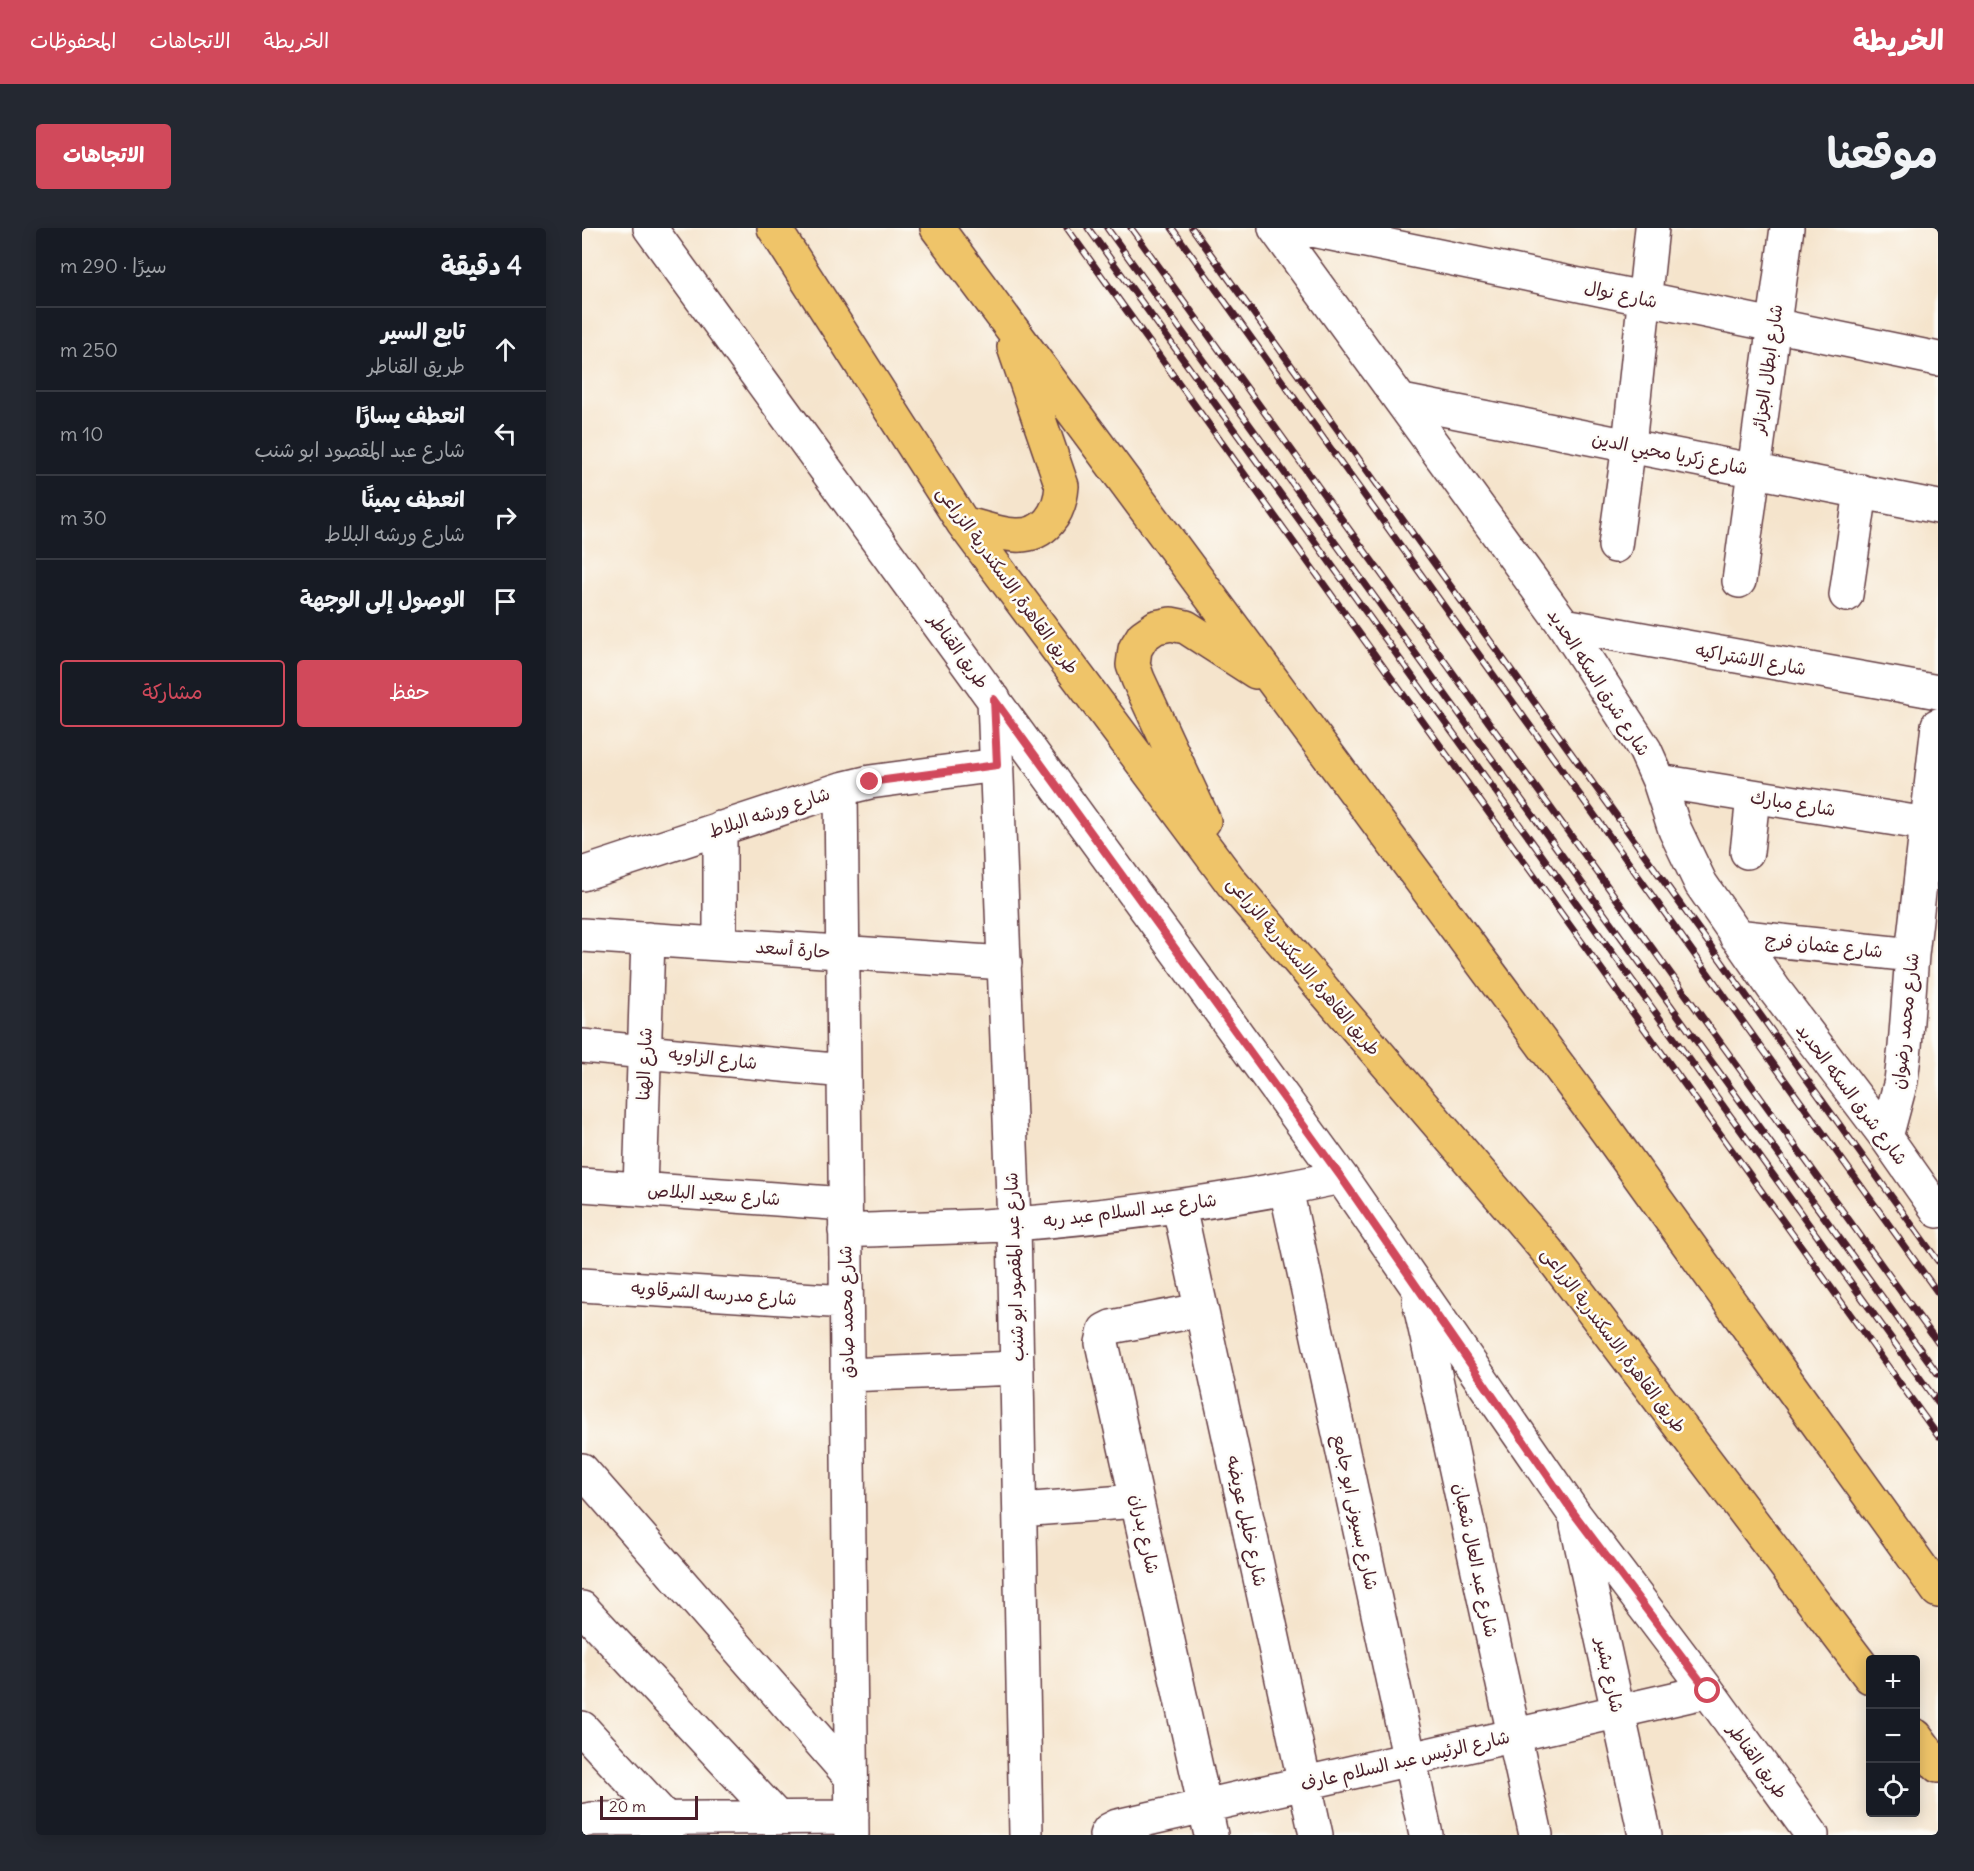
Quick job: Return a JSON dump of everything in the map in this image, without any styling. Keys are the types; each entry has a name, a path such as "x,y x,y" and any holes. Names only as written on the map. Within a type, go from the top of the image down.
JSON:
{"highway":[{"name":"طريق القاهرة, الاسكندرية الزراعى","path":"774,228 963,523 1232,883 1547,1251 1866,1672"},
{"path":"937,228 1606,1130 1938,1591"},
{"path":"963,523 1016,535 1031,533 1045,526 1055,515 1061,501 1062,486 1004,317"},
{"path":"1232,883 1138,680 1133,665 1135,649 1143,636 1156,627 1171,624 1186,627 1273,683"},
{"path":"1920,1741 1938,1766"}],"street":[{"name":"طريق القناطر","path":"650,228 1341,1177 1575,1515 1708,1691 1812,1835"},
{"name":"شارع شرق السكه الحديد","path":"1275,228 1564,625 1645,750 1659,781 1687,858 1701,884 1736,936 1933,1197"},
{"path":"1301,266 1303,228"},
{"name":"شارع نوال","path":"1303,228 1938,359"},
{"path":"1615,546 1629,445 1652,228"},
{"name":"شارع ابطال الجزائر","path":"1739,581 1786,228"},
{"name":"شارع زكريا محيي الدين","path":"1402,401 1938,507"},
{"path":"1846,595 1861,491"},
{"name":"شارع الاشتراكيه","path":"1564,625 1938,692"},
{"name":"شارع عبد المقصود ابو شنب","path":"994,699 1014,1224 1026,1835"},
{"name":"شارع محمد رضوان","path":"1886,1137 1901,1081 1912,955 1938,725"},
{"name":"شارع ورشه البلاط","path":"582,874 841,789 870,782 997,765"},
{"name":"شارع مبارك","path":"1659,781 1927,824"},
{"name":"شارع محمد صادق","path":"841,789 852,1826"},
{"path":"1747,852 1753,797"},
{"path":"720,828 720,944"},
{"name":"حارة أسعد","path":"582,935 1005,963"},
{"name":"شارع عثمان فرج","path":"1736,936 1912,955"},
{"name":"شارع الهنا","path":"640,1189 648,939"},
{"name":"شارع الزاويه","path":"582,1046 844,1071"},
{"name":"شارع عبد السلام عبد ربه","path":"845,1217 1014,1224 1179,1207 1341,1177"},
{"name":"شارع سعيد البلاص","path":"582,1185 640,1189 845,1217"},
{"name":"شارع بسيونى ابو جامع","path":"1286,1189 1426,1835"},
{"name":"شارع خليل عويضه","path":"1179,1207 1316,1835"},
{"name":"شارع مدرسه الشرقاويه","path":"582,1285 846,1302"},
{"name":"شارع عبد العال شعبان","path":"1415,1285 1536,1835"},
{"name":"شارع بدران","path":"1201,1310 1117,1325 1106,1330 1102,1343 1207,1820"},
{"path":"847,1375 1017,1368"},
{"path":"582,1470 851,1777"},
{"path":"1020,1510 1137,1501"},
{"name":"شارع بشير","path":"1575,1515 1645,1835"},
{"path":"582,1608 778,1818"},
{"name":"شارع الرئيس عبد السلام عارف","path":"1106,1835 1109,1830 1117,1826 1207,1820 1305,1783 1708,1691"},
{"path":"582,1728 668,1827"},
{"path":"582,1821 592,1819 668,1827 745,1826 778,1818 852,1826"}],"railway":[{"path":"1067,228 1938,1436"},
{"path":"1088,228 1938,1403"},
{"path":"1107,228 1938,1374"},
{"path":"1131,228 1938,1343"},
{"path":"1172,228 1938,1293"},
{"path":"1192,228 1938,1261"}],"route":[{"path":"870,782 997,765 994,699 1341,1177 1575,1515 1708,1691"}]}
